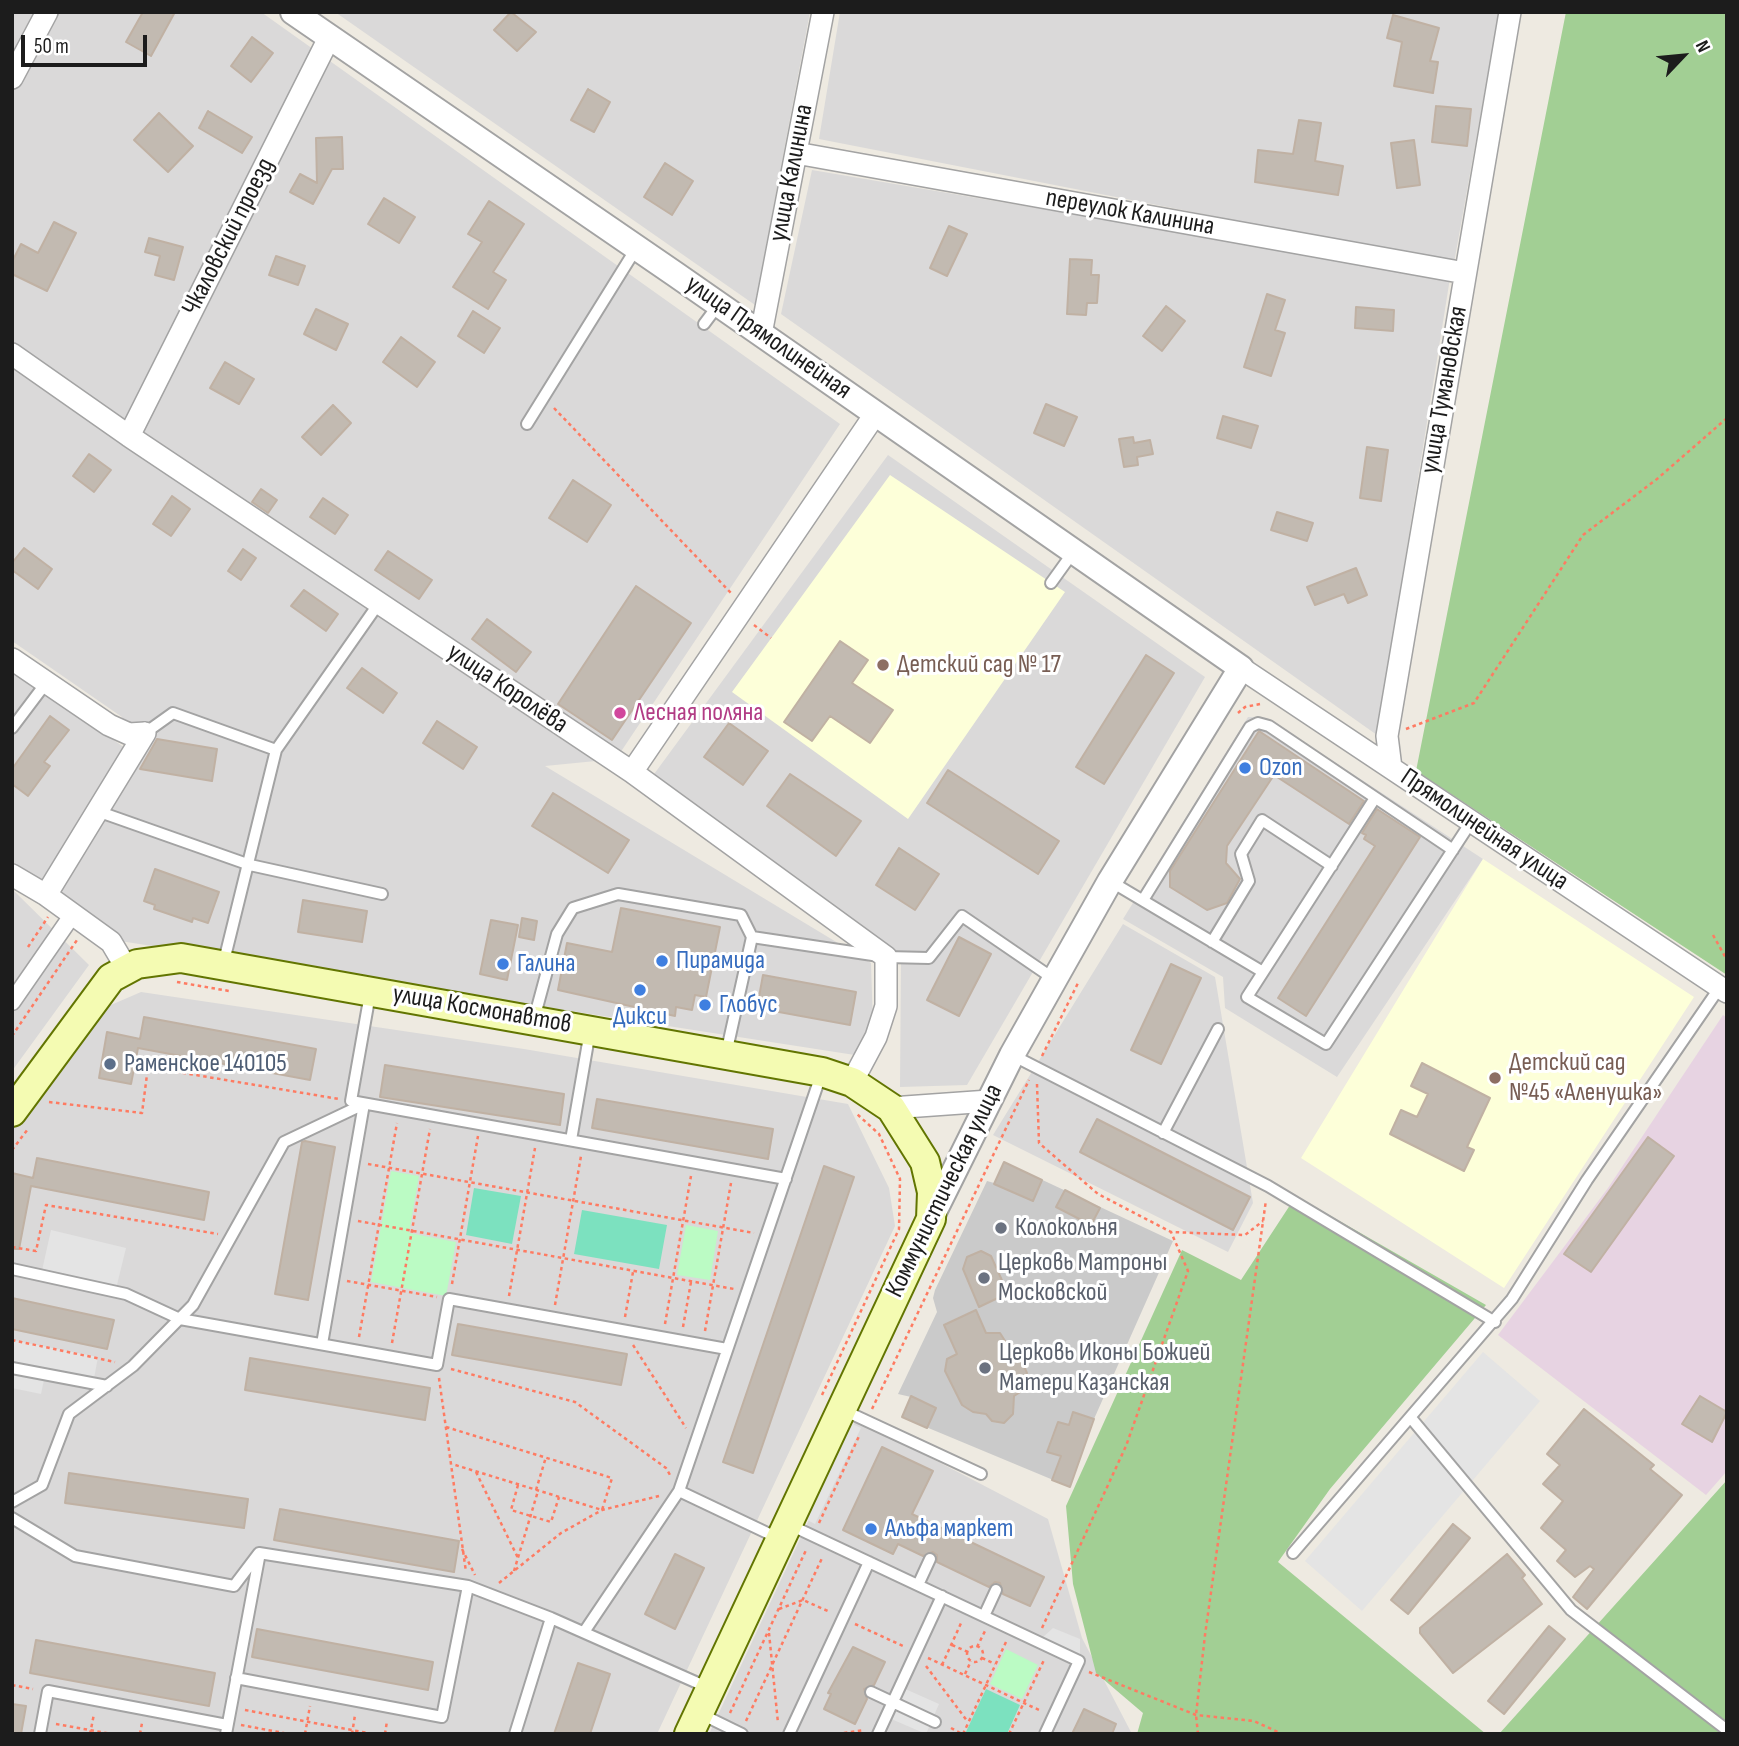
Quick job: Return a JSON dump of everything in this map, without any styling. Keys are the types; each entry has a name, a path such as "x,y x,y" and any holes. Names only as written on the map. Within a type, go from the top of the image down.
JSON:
{"main road":[{"name":"улица Космонавтов","path":"23,1116 94,998 111,978 127,969 157,960 181,958 227,978 371,991 591,1028 822,1072 852,1095 891,1108 925,1162 932,1192 931,1219"},
{"name":"Коммунистическая улица","path":"699,1712 931,1219"}],"street":[{"path":"14,69 47,12"},
{"name":"улица Прямолинейная","path":"293,12 637,247 1241,668"},
{"name":"улица Калинина","path":"761,334 822,12"},
{"name":"улица Тумановская","path":"1391,768 1387,736 1510,12"},
{"name":"Чкаловский проезд","path":"129,436 329,38"},
{"name":"переулок Калинина","path":"796,153 1465,273"},
{"name":"улица Королёва","path":"12,354 129,436 632,772 886,957"},
{"path":"632,772 876,413"},
{"path":"12,659 109,725 129,734 145,733"},
{"name":"Прямолинейная улица","path":"1241,668 1723,990"},
{"name":"Коммунистическая улица","path":"931,1219 1012,1055 1110,881 1241,668"},
{"path":"12,1002 66,909 97,811 145,733"},
{"path":"12,875 66,909 111,942 127,969"},
{"path":"852,1095 886,1006 886,957"},
{"path":"891,1108 989,1101"}],"lane":[{"path":"527,424 637,247"},
{"path":"704,324 719,304"},
{"path":"1051,583 1074,551"},
{"path":"227,978 276,750 379,603"},
{"path":"12,728 46,683"},
{"path":"145,733 173,713 276,750"},
{"path":"1143,901 1250,727 1258,723 1269,726 1453,850"},
{"path":"1375,798 1247,997 1326,1044 1471,822"},
{"path":"97,811 250,865 382,894"},
{"path":"1212,942 1249,881 1241,854 1262,820 1332,866"},
{"path":"1110,881 1263,972"},
{"path":"534,1019 557,933 573,908 618,894 741,915 752,937 726,1054"},
{"path":"752,937 886,957 929,958 962,916 1055,979"},
{"path":"1293,1553 1495,1322 1587,1180 1723,990"},
{"path":"371,991 351,1101 786,1178"},
{"path":"571,1140 591,1028"},
{"path":"1163,1133 1218,1028"},
{"path":"1012,1055 1268,1186 1495,1322"},
{"path":"584,1632 679,1491 822,1072"},
{"path":"321,1344 364,1104"},
{"path":"12,1502 42,1485 69,1414 133,1366 193,1305 284,1142 364,1104"},
{"path":"12,1269 127,1294 180,1319 437,1365 449,1299 727,1349"},
{"path":"12,1368 107,1386"},
{"path":"841,1408 981,1474"},
{"path":"1411,1418 1571,1610 1727,1730"},
{"path":"679,1491 783,1531 813,1536 1079,1661 1048,1733"},
{"path":"12,1518 75,1556 234,1586 260,1553"},
{"path":"260,1553 468,1586 584,1632 699,1712 742,1733"},
{"path":"40,1734 48,1691 227,1727 260,1553"},
{"path":"918,1585 930,1559"},
{"path":"789,1734 869,1562"},
{"path":"236,1678 442,1717 468,1586"},
{"path":"984,1616 996,1590"},
{"path":"878,1733 942,1596"},
{"path":"515,1734 551,1618"},
{"path":"871,1692 935,1722"}],"path":[{"path":"543,397 738,601"},
{"path":"1387,736 1474,703 1583,535 1657,479 1727,418"},
{"path":"751,624 771,638"},
{"path":"27,949 66,909"},
{"path":"12,1035 66,909"},
{"path":"1713,935 1727,960"},
{"path":"176,982 227,978"},
{"path":"56,1091 48,1102 142,1113 148,1067 351,1101"},
{"path":"1036,1067 1039,1143 1098,1194 1171,1231 1245,1236 1263,1221"},
{"path":"724,1725 866,1420 1036,1067"},
{"path":"852,1095 879,1134 900,1179 899,1229"},
{"path":"356,1350 399,1110"},
{"path":"390,1356 433,1115"},
{"path":"12,1150 23,1116"},
{"path":"333,1278 449,1299 480,1124"},
{"path":"506,1309 537,1134"},
{"path":"552,1318 583,1142"},
{"path":"354,1162 766,1235"},
{"path":"662,1337 693,1162"},
{"path":"703,1344 734,1169"},
{"path":"1198,1734 1196,1715 1268,1186"},
{"path":"12,1247 36,1251 46,1205 232,1236"},
{"path":"344,1219 747,1291"},
{"path":"1037,1641 1126,1447 1188,1271 1171,1231"},
{"path":"634,1271 623,1330 695,1443"},
{"path":"681,1340 691,1281"},
{"path":"12,1340 133,1366"},
{"path":"462,1549 485,1594 561,1533 602,1510 679,1491 666,1468 575,1402 437,1365 462,1549 468,1586"},
{"path":"446,1427 612,1478 602,1510"},
{"path":"513,1573 546,1457"},
{"path":"451,1464 602,1510"},
{"path":"476,1472 518,1558"},
{"path":"518,1485 511,1510 551,1522 559,1497"},
{"path":"742,1733 829,1543"},
{"path":"779,1609 803,1600"},
{"path":"942,1665 968,1609"},
{"path":"951,1728 962,1734 1012,1629"},
{"path":"768,1630 779,1734"},
{"path":"951,1645 968,1652 971,1661 965,1675"},
{"path":"968,1652 977,1647 982,1651 982,1658"},
{"path":"1009,1734 1050,1647"},
{"path":"916,1652 968,1722"},
{"path":"982,1658 995,1664"},
{"path":"971,1661 977,1662 982,1658"},
{"path":"1076,1667 1196,1715 1254,1721 1282,1734"},
{"path":"12,1685 48,1691"},
{"path":"305,1734 313,1692"},
{"path":"90,1732 96,1700"},
{"path":"352,1732 358,1701"},
{"path":"230,1707 373,1734"},
{"path":"42,1722 112,1734"},
{"path":"227,1727 289,1734"},
{"path":"837,1734 858,1728 878,1733"}],"shaded area":[{"path":"12,12 261,12 840,424 616,759 545,766 871,963 874,1058 120,941 45,885 111,772 40,882 12,866 12,669 125,748 122,717 12,641"},
{"path":"335,12 810,12 755,305"},
{"path":"840,12 1499,12 1454,263 819,139"},
{"path":"812,170 1450,278 1377,735 781,314"},
{"path":"888,455 1205,677 967,1085 900,1087 901,959 649,781"},
{"name":"Детский сад № 17","path":"890,475 1065,592 908,819 732,692"},
{"path":"1248,717 1267,718 1483,859 1337,1077 1225,1008 1223,977 1123,919"},
{"name":"Детский сад №45 «Аленушка»","path":"1483,859 1694,997 1504,1288 1301,1158"},
{"path":"12,889 89,965 12,1071"},
{"path":"1123,924 1215,977 1253,1203 1228,1252 993,1135"},
{"path":"141,992 524,1049 848,1104 889,1188 895,1226 657,1734 12,1734 12,1130 104,1008"},
{"path":"1723,1015 1727,1018 1727,1471 1706,1495 1498,1335 1608,1188"},
{"path":"1004,1162 1173,1241 1094,1419 1070,1487 902,1417 911,1397 898,1394 937,1312 933,1298 935,1290 987,1181 994,1183"},
{"path":"51,1230 126,1248 115,1293 41,1275"},
{"path":"12,1340 98,1357 93,1384 45,1375 41,1394 12,1388"},
{"path":"1483,1352 1540,1401 1362,1611 1305,1561"},
{"path":"856,1419 1048,1519 1082,1638 1132,1734 709,1734"},
{"path":"844,1420 861,1428 815,1524 799,1516"},
{"path":"1053,1628 1080,1639 1080,1656 1042,1638"},
{"path":"903,1688 939,1704 926,1734 889,1718"}],"green space":[{"path":"1566,12 1727,12 1727,975 1416,771"},
{"path":"391,1171 419,1176 409,1233 456,1242 446,1296 371,1282"},
{"path":"474,1188 521,1196 512,1244 466,1235"},
{"path":"1296,1196 1486,1305 1330,1489 1278,1562 1486,1734 1137,1734 1143,1713 1096,1673 1073,1584 1066,1506 1182,1250 1241,1280"},
{"path":"582,1210 667,1225 659,1269 574,1254"},
{"path":"686,1225 718,1231 710,1280 677,1275"},
{"path":"1727,1480 1727,1734 1499,1734"},
{"path":"1006,1649 1038,1665 1022,1699 990,1684"},
{"path":"986,1689 1020,1705 1007,1734 965,1734"}],"building":[{"path":"143,12 175,12 151,56 126,42"},
{"path":"511,12 536,32 517,51 494,30"},
{"path":"1393,15 1439,28 1430,61 1438,62 1433,93 1394,86 1402,42 1387,38"},
{"path":"252,37 273,53 251,82 231,66"},
{"path":"588,89 610,102 594,132 571,120"},
{"path":"1436,106 1471,109 1467,146 1432,142"},
{"path":"208,111 252,137 242,153 199,128"},
{"path":"159,113 193,146 168,172 134,140"},
{"path":"1299,120 1321,123 1315,161 1343,166 1338,195 1255,182 1258,150 1293,154"},
{"path":"342,137 343,169 332,169 313,204 290,192 300,174 317,183 316,138"},
{"path":"1414,140 1420,185 1397,188 1391,143"},
{"path":"665,163 693,181 672,215 644,197"},
{"path":"384,198 415,217 399,243 368,224"},
{"path":"489,201 524,224 493,272 506,280 488,309 453,287 482,242 468,234"},
{"path":"54,222 76,233 47,291 12,274 12,262 21,244 38,253"},
{"path":"949,226 967,234 947,276 930,268"},
{"path":"149,238 183,247 174,280 155,275 160,256 145,252"},
{"path":"276,256 305,266 298,285 269,275"},
{"path":"1070,259 1092,260 1091,275 1099,275 1097,303 1087,303 1086,315 1067,314"},
{"path":"1267,294 1285,300 1275,330 1285,333 1271,376 1244,367"},
{"path":"1166,306 1185,321 1162,351 1143,336"},
{"path":"1356,307 1394,310 1393,331 1355,328"},
{"path":"316,309 348,324 336,350 304,334"},
{"path":"473,311 500,328 484,353 458,336"},
{"path":"401,337 435,362 417,387 383,362"},
{"path":"225,362 254,379 239,404 210,388"},
{"path":"1046,404 1077,417 1064,446 1034,433"},
{"path":"333,405 351,423 321,455 302,437"},
{"path":"1223,416 1258,426 1251,448 1217,438"},
{"path":"1133,437 1134,443 1150,440 1153,454 1137,457 1138,465 1124,467 1119,439"},
{"path":"1367,447 1388,450 1381,501 1360,498"},
{"path":"89,454 111,470 94,492 73,476"},
{"path":"573,480 611,505 587,542 549,518"},
{"path":"261,489 277,500 268,513 252,502"},
{"path":"172,496 190,509 171,536 153,524"},
{"path":"323,498 348,515 335,534 310,517"},
{"path":"1277,512 1313,523 1307,541 1271,530"},
{"path":"24,548 52,569 38,589 12,570 12,563"},
{"path":"243,549 256,558 241,580 228,571"},
{"path":"388,551 432,580 419,599 375,570"},
{"path":"1356,568 1367,595 1348,603 1344,594 1315,605 1307,587"},
{"path":"636,586 691,623 612,740 558,704"},
{"path":"304,590 338,614 326,631 291,606"},
{"path":"487,619 531,652 516,672 472,639"},
{"path":"840,641 868,660 852,683 893,710 870,743 830,716 812,741 784,722"},
{"path":"1146,655 1174,673 1104,784 1076,767"},
{"path":"362,668 397,693 383,713 347,688"},
{"path":"50,716 69,730 44,762 50,766 28,796 12,784 12,769"},
{"path":"437,721 477,747 463,769 423,743"},
{"path":"729,723 768,751 743,785 704,757"},
{"path":"1259,731 1364,801 1349,824 1274,775 1227,846 1226,863 1240,879 1227,903 1207,910 1170,887 1170,871"},
{"path":"157,739 217,749 212,781 140,769"},
{"path":"948,770 1059,841 1038,874 927,803"},
{"path":"790,774 861,821 836,856 767,806"},
{"path":"553,793 629,840 608,873 532,826"},
{"path":"1377,809 1420,837 1306,1016 1278,998 1375,846 1364,839 1366,835 1362,833"},
{"path":"899,848 939,874 915,910 876,885"},
{"path":"155,869 219,892 208,923 193,918 192,922 154,909 155,905 144,901"},
{"path":"303,900 367,911 362,942 298,932"},
{"name":"Пирамида","path":"621,908 720,927 706,997 695,995 692,1010 676,1007 675,1016 558,990 567,943 612,952"},
{"path":"522,918 537,921 534,940 519,937"},
{"path":"491,920 518,925 507,980 480,974"},
{"path":"959,937 991,954 959,1016 927,1000"},
{"path":"1171,964 1201,978 1161,1064 1131,1050"},
{"path":"763,975 856,992 850,1025 757,1008"},
{"path":"144,1017 316,1049 310,1080 138,1048 131,1084 99,1078 107,1032 140,1039"},
{"path":"1422,1063 1490,1098 1467,1147 1474,1150 1464,1171 1390,1134 1401,1110 1417,1117 1428,1094 1411,1086"},
{"path":"385,1065 564,1094 560,1125 380,1097"},
{"path":"597,1099 773,1129 768,1159 592,1128"},
{"path":"1097,1119 1250,1197 1233,1230 1080,1152"},
{"path":"1648,1137 1674,1156 1591,1272 1564,1254"},
{"path":"302,1142 335,1147 308,1300 275,1294"},
{"path":"37,1158 209,1192 204,1220 31,1186 19,1249 12,1249 12,1173 33,1178"},
{"path":"1004,1162 1042,1180 1033,1201 994,1184"},
{"path":"824,1166 854,1177 753,1473 723,1462"},
{"path":"1065,1190 1100,1208 1091,1225 1056,1207"},
{"name":"Церковь Матроны Московской","path":"981,1251 991,1256 1005,1287 1000,1297 979,1307 963,1269 967,1257"},
{"path":"12,1298 114,1320 107,1349 12,1329"},
{"name":"Церковь Иконы Божией Матери Казанская","path":"976,1310 986,1333 1000,1333 1007,1344 1015,1346 1027,1373 1022,1391 1014,1396 1013,1414 1004,1423 992,1421 986,1414 973,1412 962,1405 945,1371 947,1359 957,1354 944,1325"},
{"path":"458,1324 627,1354 621,1385 452,1355"},
{"path":"250,1358 430,1388 425,1420 245,1390"},
{"path":"911,1396 936,1408 927,1428 902,1417"},
{"path":"1700,1396 1727,1412 1712,1442 1682,1424"},
{"path":"1584,1409 1654,1465 1650,1469 1682,1495 1587,1609 1573,1597 1594,1569 1590,1566 1575,1577 1557,1561 1566,1550 1541,1528 1563,1501 1543,1484 1560,1465 1547,1454"},
{"path":"1073,1412 1094,1419 1070,1487 1052,1480 1061,1456 1047,1452 1058,1422 1069,1425"},
{"path":"882,1447 933,1471 912,1514 1044,1577 1030,1606 1003,1594 1000,1583 995,1582 989,1587 937,1562 937,1555 933,1552 923,1556 898,1544 893,1554 843,1530"},
{"path":"69,1473 248,1499 244,1528 65,1503"},
{"path":"280,1509 459,1541 454,1572 274,1540"},
{"path":"1453,1524 1470,1538 1408,1614 1391,1600"},
{"path":"675,1554 704,1568 675,1629 645,1614"},
{"path":"1507,1554 1525,1575 1522,1578 1542,1604 1453,1673 1420,1633 1420,1628"},
{"path":"1549,1626 1565,1639 1504,1714 1488,1701"},
{"path":"257,1629 433,1662 428,1690 252,1657"},
{"path":"36,1640 215,1673 209,1706 30,1673"},
{"path":"853,1647 885,1662 874,1685 864,1689 867,1699 855,1724 824,1709 831,1694 828,1693"},
{"path":"578,1663 610,1674 590,1734 554,1734"},
{"path":"12,1704 26,1706 21,1734 12,1734"},
{"path":"1084,1709 1116,1724 1112,1734 1072,1734"}],"place":[{"name":"Детский сад № 17","path":"883,665"},
{"name":"Лесная поляна","path":"620,713"},
{"name":"Ozon","path":"1245,768"},
{"name":"Пирамида","path":"662,961"},
{"name":"Галина","path":"503,964"},
{"name":"Дикси","path":"640,990"},
{"name":"Глобус","path":"705,1005"},
{"name":"Раменское 140105","path":"110,1064"},
{"name":"Детский сад №45 «Аленушка»","path":"1495,1078"},
{"name":"Колокольня","path":"1001,1228"},
{"name":"Церковь Матроны Московской","path":"984,1278"},
{"name":"Церковь Иконы Божией Матери Казанская","path":"985,1368"},
{"name":"Альфа маркет","path":"871,1529"}]}
